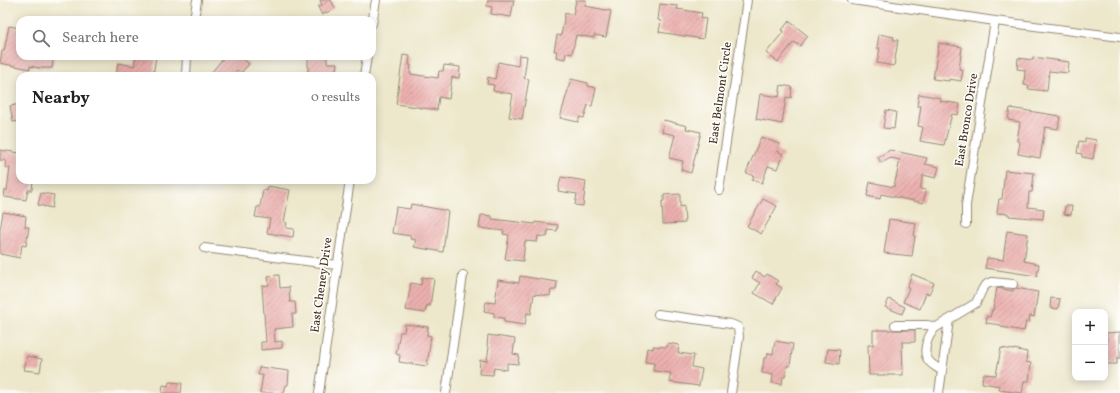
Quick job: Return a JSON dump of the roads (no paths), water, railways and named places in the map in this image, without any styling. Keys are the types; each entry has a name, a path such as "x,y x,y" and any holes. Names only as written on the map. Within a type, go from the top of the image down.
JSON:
{"street":[{"path":"195,16 197,0"},
{"path":"373,16 376,0"},
{"name":"East Belmont Circle","path":"719,190 747,0"},
{"path":"852,0 870,1 995,21 1120,37"},
{"name":"East Bronco Drive","path":"966,224 966,205 995,21"},
{"path":"186,72 187,60"},
{"path":"365,72 366,60"},
{"name":"East Cheney Drive","path":"319,393 349,184"},
{"path":"204,248 337,265"},
{"path":"446,393 463,274"},
{"path":"942,371 932,365 926,355 930,333 935,328 976,303 983,288 987,284 992,282 1013,284"},
{"path":"658,314 731,324 738,327 739,337 731,393"},
{"path":"939,393 949,320"},
{"path":"895,325 928,325 935,328"}]}
